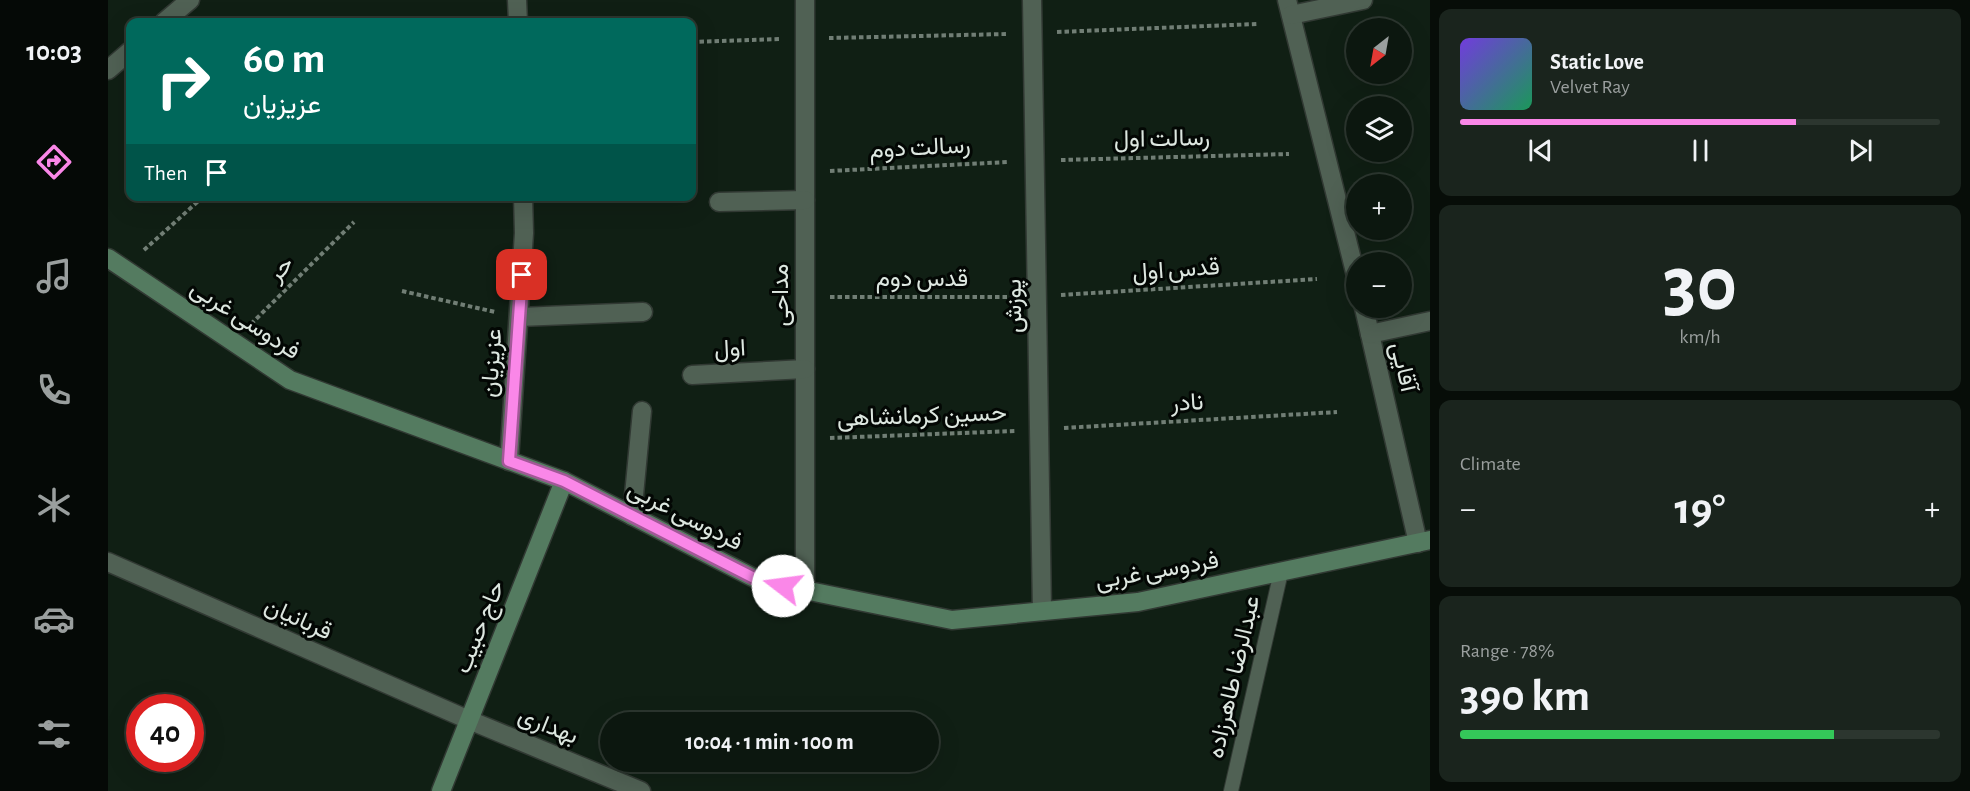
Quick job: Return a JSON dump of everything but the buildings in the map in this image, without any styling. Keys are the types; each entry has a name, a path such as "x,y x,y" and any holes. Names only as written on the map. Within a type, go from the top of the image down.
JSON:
{"street":[{"path":"169,18 190,0"},
{"path":"517,0 518,18"},
{"name":"مداحی","path":"805,0 805,590"},
{"name":"پوزش","path":"1032,0 1042,611"},
{"path":"1350,252 1289,7 1363,0"},
{"path":"108,70 126,54"},
{"path":"720,202 805,200"},
{"name":"عزیزیان","path":"509,461 524,233 523,201"},
{"name":"فردوسی غربی","path":"116,263 290,380 564,481 760,581 952,620 1138,602 1424,541"},
{"path":"519,317 643,312"},
{"name":"آقایی","path":"1366,318 1424,541"},
{"path":"1370,334 1430,321"},
{"name":"اول","path":"692,375 806,369"},
{"path":"632,516 642,411"},
{"name":"حاج حبیب","path":"441,791 564,481"},
{"name":"قربانیان","path":"108,562 469,720"},
{"name":"بهداری","path":"469,720 641,791"}],"lane":[{"name":"عبدالرضا طاهرزاده","path":"1231,791 1281,572"}],"path":[{"path":"696,42 1033,33 1257,24"},
{"name":"رسالت اول","path":"1036,160 1289,154"},
{"name":"رسالت دوم","path":"805,172 1036,160"},
{"path":"116,263 197,201"},
{"name":"حر","path":"233,342 354,222"},
{"name":"قدس اول","path":"1038,297 1317,279"},
{"path":"402,291 519,317"},
{"name":"قدس دوم","path":"805,297 1038,297"},
{"name":"نادر","path":"1040,430 1337,412"},
{"name":"حسین کرمانشاهی","path":"806,439 1040,430"}],"route":[{"path":"522,275 509,461 564,481 760,581 783,586"}]}
